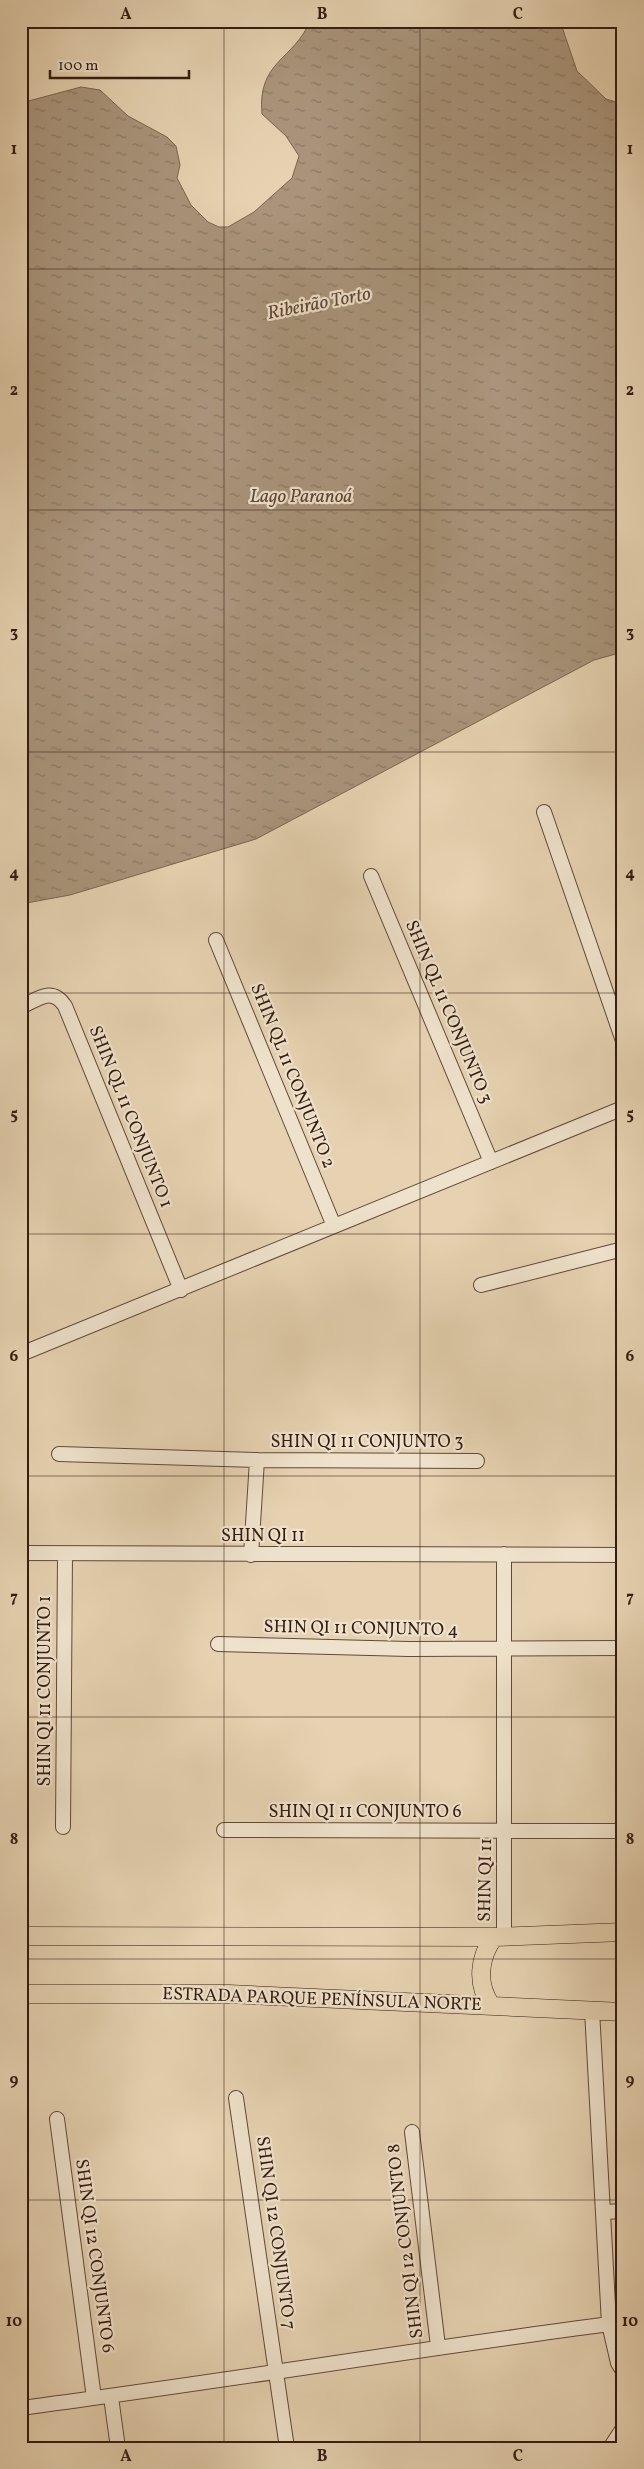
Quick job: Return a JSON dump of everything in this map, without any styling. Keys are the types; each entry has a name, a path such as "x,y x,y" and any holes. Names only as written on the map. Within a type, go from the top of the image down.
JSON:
{"main road":[{"path":"21,1936 499,1937 623,1932"},
{"path":"491,2005 482,1986 481,1971 487,1946 499,1937"},
{"name":"ESTRADA PARQUE PENÍNSULA NORTE","path":"21,1994 229,1994 623,2012"}],"street":[{"path":"544,812 623,1041"},
{"name":"SHIN QL 11 CONJUNTO 3","path":"371,876 490,1162"},
{"name":"SHIN QL 11 CONJUNTO 2","path":"216,940 334,1226"},
{"name":"SHIN QL 11 CONJUNTO 1","path":"21,1007 44,996 53,995 60,998 65,1006 181,1290"},
{"path":"22,1353 181,1290 623,1108"},
{"path":"481,1285 623,1249"},
{"name":"SHIN QI 11 CONJUNTO 3","path":"59,1454 257,1460 477,1461"},
{"path":"251,1555 257,1460"},
{"name":"SHIN QI 11","path":"21,1553 623,1555"},
{"name":"SHIN QI 11 CONJUNTO 1","path":"64,1827 65,1554"},
{"name":"SHIN QI 11","path":"499,1937 505,1831 504,1554"},
{"name":"SHIN QI 11 CONJUNTO 4","path":"218,1644 274,1647 623,1648"},
{"name":"SHIN QI 11 CONJUNTO 6","path":"224,1830 623,1831"},
{"path":"592,2010 609,2324 618,2363 623,2371"},
{"name":"SHIN QI 12 CONJUNTO 7","path":"236,2098 287,2448"},
{"name":"SHIN QI 12 CONJUNTO 6","path":"57,2119 94,2398"},
{"name":"SHIN QI 12 CONJUNTO 8","path":"412,2132 438,2346"},
{"path":"604,2212 623,2211"},
{"path":"21,2408 276,2373 438,2346 609,2324"},
{"path":"111,2396 118,2448"},
{"path":"610,2448 623,2428"}],"water":[{"name":"Lago Paranoá","path":"310,21 560,21 577,71 606,99 623,104 623,652 594,660 256,839 70,895 21,904 21,103 81,87 100,90 128,116 167,137 176,146 180,165 177,178 191,205 208,222 219,227 228,227 254,212 292,178 299,156 286,136 262,114 262,96 265,83 271,72 295,45"}],"water label":[{"name":"Ribeirão Torto","path":"319,304"}]}
